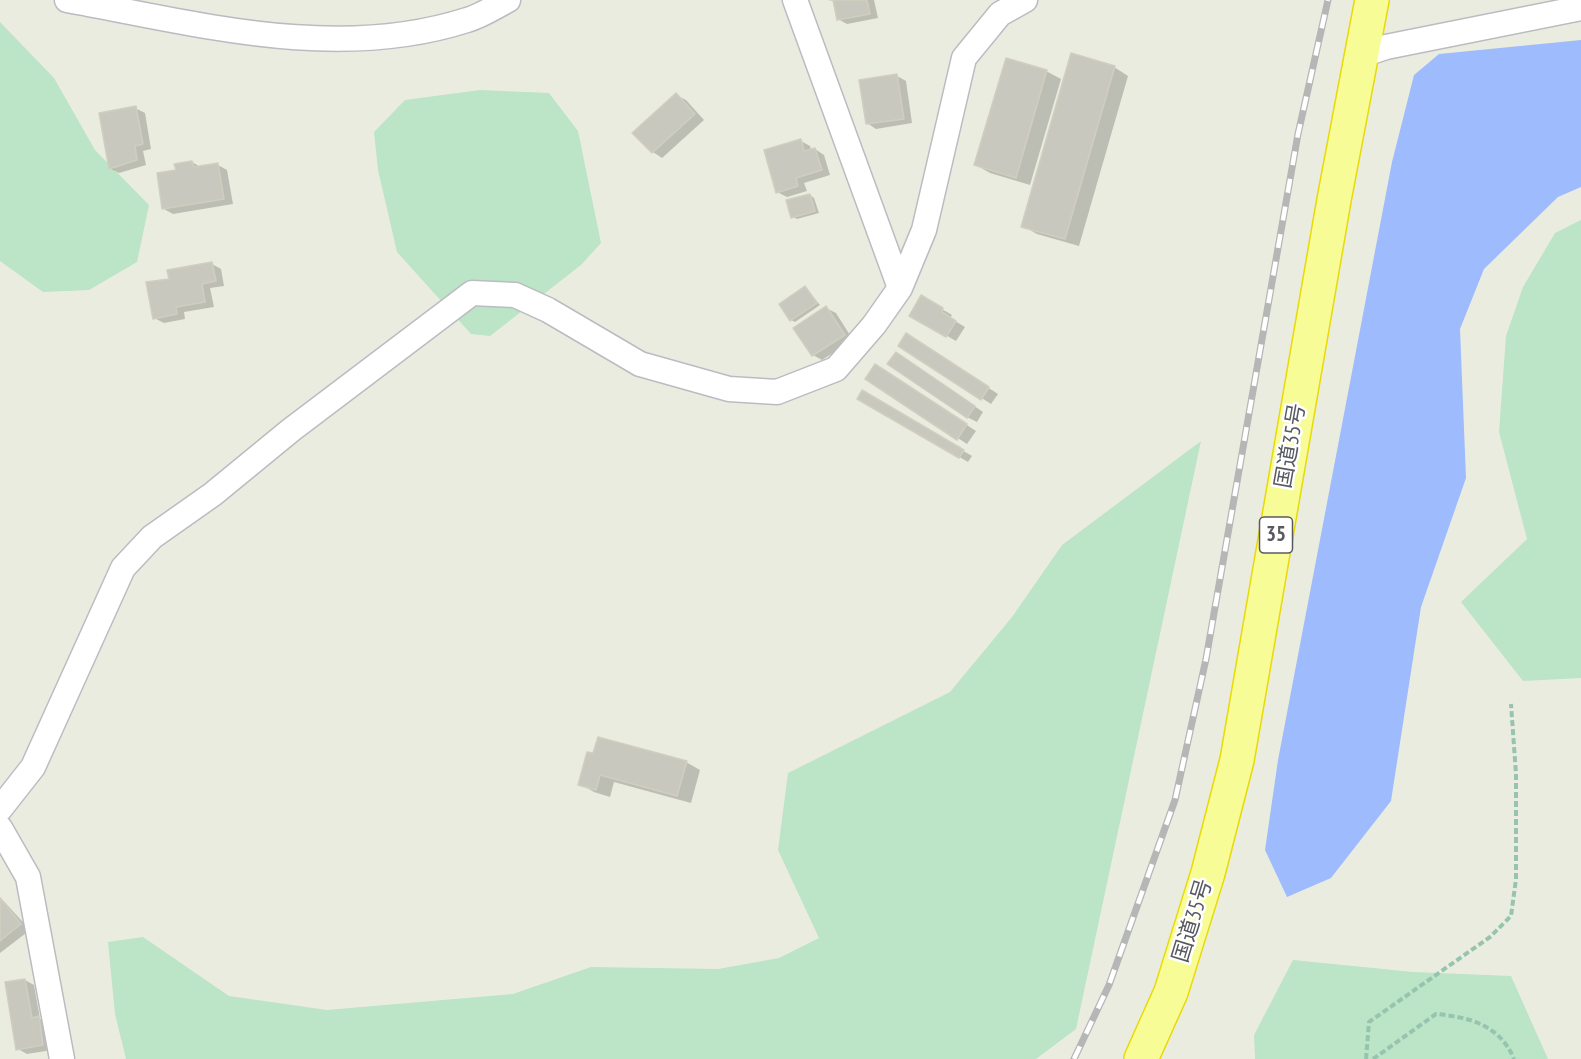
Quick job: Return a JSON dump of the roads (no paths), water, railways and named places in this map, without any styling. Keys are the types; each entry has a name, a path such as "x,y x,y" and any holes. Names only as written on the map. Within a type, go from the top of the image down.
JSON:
{"highway":[{"name":"国道35号","path":"1141,1059 1171,992 1208,873 1237,760 1372,0"}],"street":[{"path":"67,0 235,31 314,40 390,38 469,20 508,0"},
{"path":"795,0 900,288"},
{"path":"0,809 33,767 123,568 152,537 213,494 291,430 472,293 515,295 548,310 640,364 729,389 777,392 836,369 874,325 900,288 924,230 964,58 1000,14 1025,0"},
{"path":"1362,55 1386,47 1581,8"},
{"path":"0,828 28,877 62,1059"}],"water":[{"path":"1581,40 1581,187 1558,197 1484,269 1460,329 1466,478 1421,607 1391,801 1331,878 1287,897 1265,850 1278,760 1392,162 1414,75 1439,54"}],"railway":[{"path":"1074,1059 1109,985 1175,800 1206,659 1298,134 1328,0"}]}
